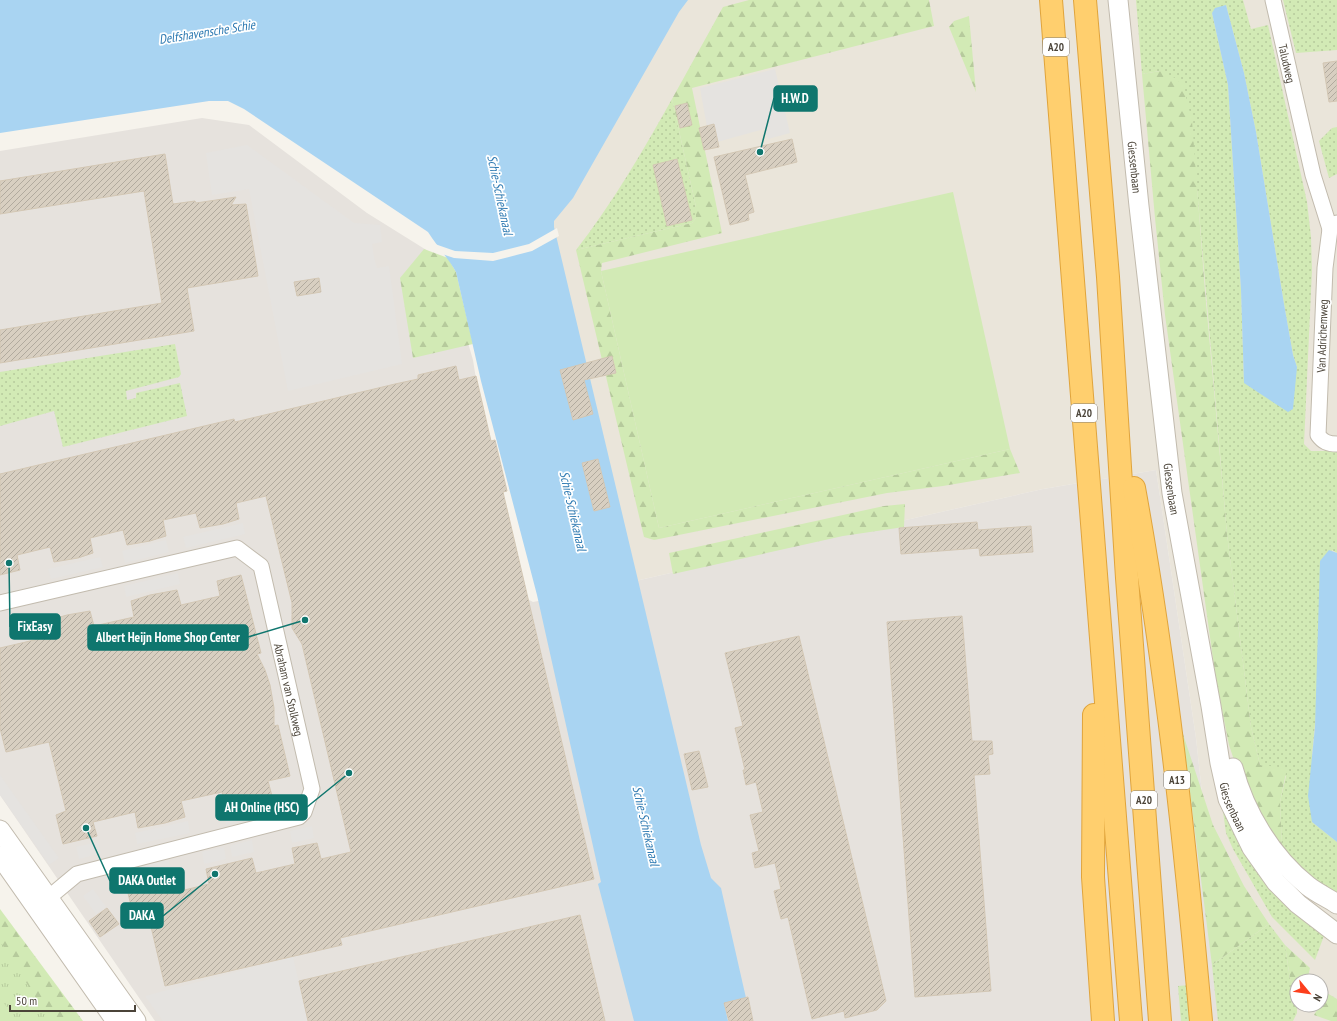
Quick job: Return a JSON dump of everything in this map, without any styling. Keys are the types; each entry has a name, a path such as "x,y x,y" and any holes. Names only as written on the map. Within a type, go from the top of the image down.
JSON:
{"highway":[{"name":"A20","path":"1051,0 1060,95 1130,1021"},
{"name":"A20","path":"1085,0 1116,389 1128,594 1160,1021"},
{"name":"A13","path":"1116,389 1150,577 1178,786 1201,1021"},
{"name":"A20","path":"1096,576 1093,877 1103,1021"}],"street":[{"name":"Giessenbaan","path":"1118,0 1147,203 1185,495 1224,735 1239,790 1263,837 1289,868 1309,886 1337,904"},
{"name":"Giessenbaan","path":"1126,0 1130,88 1172,493 1220,763 1228,799 1252,848 1276,882 1298,904 1337,934"},
{"name":"Taludweg","path":"1273,0 1303,126"},
{"name":"Van Adrichemweg","path":"1303,126 1314,175 1333,226 1325,268 1318,435 1330,443"},
{"name":"Abraham van Stolkweg","path":"0,603 236,548 261,566 312,789 304,812 299,817 77,874 43,903"},
{"path":"0,830 116,1021"},
{"path":"0,856 43,903 136,1021"}],"shaded area":[{"path":"678,0 1337,0 1337,1021 1227,1021 1196,738 1156,470 1043,489 622,584 539,214"},
{"path":"775,69 790,133 768,139 764,129 710,144 700,88"},
{"path":"202,118 249,125 367,213 444,261 473,360 509,589 533,602 622,584 1043,489 1156,470 1196,738 1227,1021 155,1021 0,795 0,151"},
{"path":"247,145 354,223 380,225 382,242 372,244 374,258 377,268 389,266 402,364 288,391 249,189 212,195 206,153"},
{"path":"243,523 245,534 186,548 183,537"},
{"path":"166,540 169,552 125,563 122,551"},
{"path":"100,557 103,567 51,579 48,569"},
{"path":"178,573 180,584 126,597 124,586"},
{"path":"0,775 59,858 49,865 0,795"},
{"path":"275,800 278,811 226,824 223,812"},
{"path":"188,821 190,833 137,844 135,833"},
{"path":"312,826 314,838 292,843 290,831"},
{"path":"252,840 254,852 232,857 230,846"},
{"path":"98,842 101,853 79,859 76,847"},
{"path":"224,847 226,859 204,864 202,852"},
{"path":"169,860 171,871 118,883 116,872"},
{"path":"93,889 106,907 96,914 83,896"},
{"path":"293,957 308,1021 163,1021 145,996"}],"green space":[{"path":"749,0 929,0 934,26 692,88 722,233 602,263 601,271 659,528 1010,449 1020,473 943,486 887,493 654,540 644,537 576,250 692,223 696,218 696,207 672,99 723,7"},
{"path":"1136,0 1243,0 1251,29 1268,25 1307,202 1311,237 1312,270 1304,444 1311,451 1337,451 1337,553 1332,550 1312,755 1312,822 1337,842 1337,898 1319,886 1282,847 1280,802 1286,776 1260,765 1251,727 1227,534 1197,189 1160,71 1142,74","holes":["1226,5 1244,73 1256,132 1293,355 1297,367 1244,382 1241,290 1228,85 1212,13"]},
{"path":"1283,0 1337,0 1337,50 1296,53"},
{"path":"969,16 976,92 949,27 954,21"},
{"path":"1160,71 1175,78 1183,85 1192,121 1205,291 1227,534 1251,727 1260,765 1287,768 1280,802 1282,847 1254,806 1240,778 1229,745 1216,680 1165,315 1155,218 1142,74"},
{"path":"672,99 696,207 696,218 692,223 576,250 627,177"},
{"path":"1337,127 1337,174 1329,178 1319,141 1332,128"},
{"path":"953,192 1010,449 659,528 601,271"},
{"path":"424,249 448,258 456,272 473,344 413,358 400,278"},
{"path":"175,344 181,374 179,377 126,391 127,400 136,398 136,393 180,383 187,416 63,447 54,411 0,426 0,372"},
{"path":"905,504 904,527 843,536 673,574 669,553 884,506"},
{"path":"1182,731 1213,825 1244,886 1269,924 1212,965"},
{"path":"1220,790 1325,933 1315,960 1272,917 1233,849 1226,833"},
{"path":"0,909 83,1021 29,1021 0,970"},
{"path":"1269,924 1285,945 1289,973 1289,1013 1297,1013 1293,1021 1218,1021 1212,965"},
{"path":"0,941 6,950 50,1021 0,1021"},
{"path":"1285,945 1310,968 1309,973 1289,973"},
{"path":"1190,985 1193,1021 1181,1021 1178,986"},
{"path":"1329,994 1337,999 1337,1021 1331,1021 1314,1015 1315,1013 1329,1013"},
{"path":"0,998 17,1021 0,1021"}],"water":[{"path":"0,0 688,0 679,12 573,198 554,221 554,227 701,845 711,878 721,888 746,998 724,1003 728,1021 634,1021 598,884 601,882 537,595 481,381 456,272 450,262 428,232 244,109 228,101 209,101 0,133"},
{"path":"1226,5 1244,73 1256,132 1284,304 1293,355 1297,367 1293,409 1288,412 1244,383 1241,290 1228,85 1212,13 1215,8"},
{"path":"1329,550 1337,553 1337,842 1312,822 1308,796 1315,727 1320,561"}],"pier":[{"path":"557,228 559,236 532,251 493,261 454,258 439,253 432,243 455,251 493,253 529,244"}],"building":[{"path":"1337,61 1337,101 1329,102 1323,63"},
{"path":"687,103 692,125 680,128 675,106"},
{"path":"714,124 719,147 704,150 699,128"},
{"path":"792,139 797,162 745,175 754,212 748,214 749,220 730,225 714,157"},
{"path":"165,154 173,204 195,201 196,203 236,197 231,205 246,204 258,276 187,288 194,331 0,363 0,330 162,303 144,191 0,214 0,181"},
{"path":"677,159 692,220 667,226 653,165"},
{"path":"319,278 321,292 297,296 294,282"},
{"path":"612,356 616,373 584,380 593,414 573,420 560,370"},
{"path":"456,366 459,380 476,376 491,441 495,440 507,491 503,492 594,879 340,938 342,945 165,986 148,914 134,918 127,889 165,880 168,894 209,884 206,869 252,858 256,873 295,864 292,848 317,843 321,859 351,852 302,644 292,628 292,603 266,496 236,503 239,519 223,524 200,528 196,513 163,520 166,536 150,541 127,545 123,530 90,538 93,553 78,558 54,562 50,547 17,555 20,570 0,575 0,474 234,419 235,422 418,379 418,375"},
{"path":"598,459 610,507 594,511 582,463"},
{"path":"977,522 978,530 1031,526 1033,552 980,556 979,548 901,554 899,528"},
{"path":"241,575 261,653 257,654 270,685 274,708 274,726 278,725 290,776 268,781 272,796 253,802 226,807 222,792 181,801 185,817 165,823 138,828 135,812 93,822 97,836 63,844 56,815 66,811 49,742 6,752 0,728 0,648 47,637 43,622 67,615 90,611 94,626 134,617 131,601 150,595 177,590 181,605 220,596 217,581"},
{"path":"962,616 972,741 992,741 993,754 988,755 990,774 974,775 991,991 915,997 887,622"},
{"path":"799,636 886,1001 877,1010 845,1018 844,1011 812,1019 788,917 781,919 774,891 781,889 775,863 755,868 752,853 759,851 750,815 763,812 756,782 746,785 743,770 745,770 735,728 743,726 725,653"},
{"path":"699,751 708,787 692,790 684,754"},
{"path":"107,908 119,924 100,937 89,921"},
{"path":"580,915 605,1021 308,1021 299,981"},
{"path":"748,997 753,1021 729,1021 724,1003"}],"place":[{"name":"H.W.D","path":"760,152"},
{"name":"FixEasy","path":"9,563"},
{"name":"Albert Heijn Home Shop Center","path":"305,620"},
{"name":"AH Online (HSC)","path":"349,773"},
{"name":"DAKA Outlet","path":"86,828"},
{"name":"DAKA","path":"215,874"}],"water label":[{"name":"Delfshavensche Schie","path":"207,32"},
{"name":"Schie-Schiekanaal","path":"500,195"},
{"name":"Schie-Schiekanaal","path":"573,511"},
{"name":"Schie-Schiekanaal","path":"646,826"}]}
